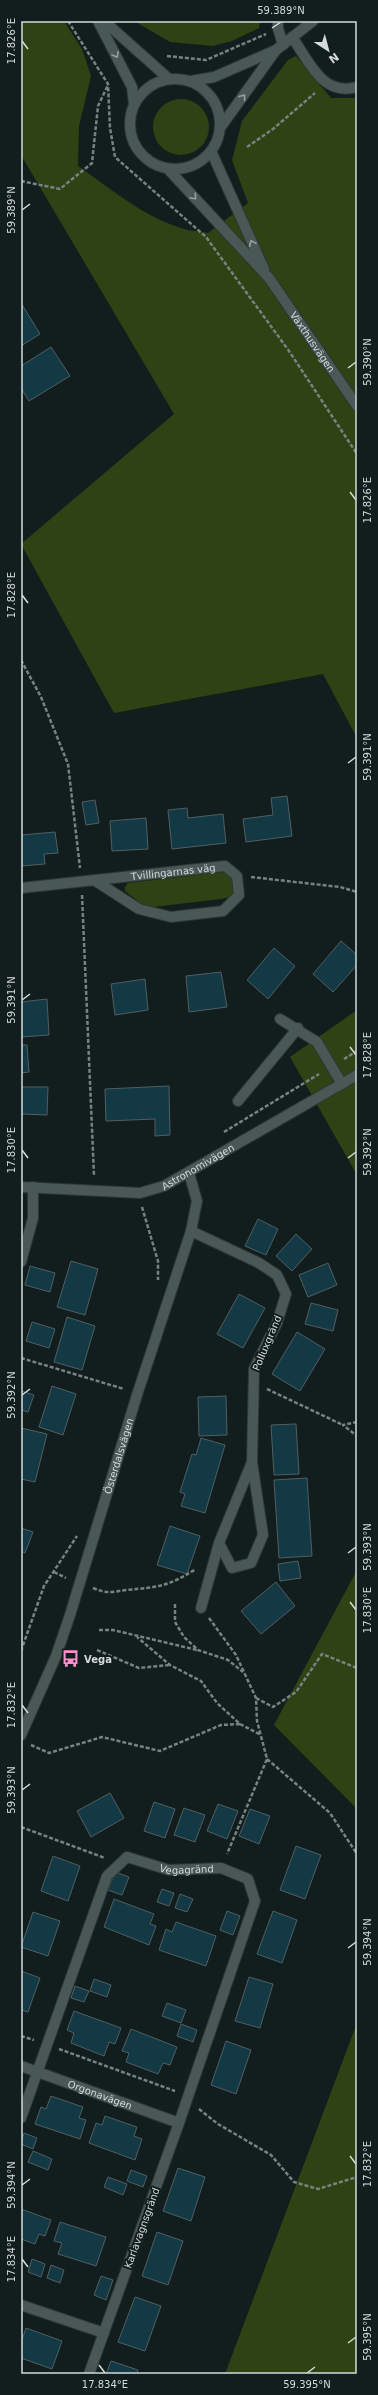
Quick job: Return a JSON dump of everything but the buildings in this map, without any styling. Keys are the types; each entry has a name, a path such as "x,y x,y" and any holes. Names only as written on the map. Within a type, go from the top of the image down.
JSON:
{"street":[{"name":"Växthusvägen","path":"98,21 132,87 134,104 129,127 137,150 145,159 156,166 168,169 180,169 192,166 202,160 211,151 220,128 280,47"},
{"path":"104,21 145,60 169,79"},
{"path":"280,47 313,21"},
{"path":"278,25 280,47"},
{"path":"292,37 325,84 341,90 357,87"},
{"name":"Växthusvägen","path":"134,104 148,87 169,79 191,81 214,77 280,47"},
{"path":"191,81 209,94 216,104 220,128"},
{"name":"Växthusvägen","path":"211,151 269,278"},
{"name":"Växthusvägen","path":"168,169 269,278 357,406"},
{"name":"Tvillingarnas väg","path":"21,888 225,866 237,876"},
{"path":"94,880 139,910 171,917 223,911 239,895 237,876"},
{"path":"280,1019 298,1028 317,1042 333,1066 342,1084"},
{"path":"238,1101 298,1028"},
{"name":"Astronomivägen","path":"21,1187 140,1193 164,1186 357,1075"},
{"name":"Österdalsvägen","path":"21,1735 56,1656 135,1402 191,1232 197,1201 189,1173"},
{"path":"21,1262 32,1218 32,1187"},
{"name":"Polluxgränd","path":"191,1232 259,1263 277,1275 286,1294 277,1323 254,1369 252,1462 263,1535 251,1563 232,1568 219,1543"},
{"name":"Polluxgränd","path":"201,1608 219,1543 252,1462"},
{"name":"Vegagränd","path":"120,1863 127,1857 169,1870 221,1868 248,1879 255,1901 180,2123"},
{"path":"21,2118 36,2072 107,1876 120,1863"},
{"name":"Orgonavägen","path":"21,2066 180,2123"},
{"name":"Karlavagnsgränd","path":"90,2374 180,2123"},
{"path":"21,2304 104,2333"}],"path":[{"path":"68,21 108,84 110,128 115,157 206,237 289,352 357,454"},
{"path":"164,56 206,60 278,25"},
{"path":"21,181 60,189 92,163 98,106 108,84"},
{"path":"247,147 278,125 325,84"},
{"path":"21,660 41,697 68,764 81,882 94,1178 101,1179"},
{"path":"237,876 340,887 357,892"},
{"path":"223,1133 357,1051"},
{"path":"140,1193 158,1261 156,1287"},
{"path":"21,1358 127,1390 124,1397"},
{"path":"253,1382 343,1425 357,1436"},
{"path":"343,1425 357,1422"},
{"path":"21,1651 39,1598 80,1531"},
{"path":"54,1572 107,1594 153,1589 182,1578 215,1556"},
{"path":"175,1604 175,1622 184,1637 198,1650"},
{"path":"201,1608 236,1655 256,1698 257,1721 268,1759 330,1813 357,1854"},
{"path":"99,1630 113,1630 137,1637 198,1650 228,1660 243,1672"},
{"path":"137,1637 170,1665 201,1681 217,1703 240,1724 261,1735"},
{"path":"97,1650 139,1668 170,1665"},
{"path":"256,1698 273,1707 296,1692 322,1654 357,1668"},
{"path":"28,1744 50,1754 102,1737 160,1751 221,1725 240,1724"},
{"path":"221,1868 268,1759"},
{"path":"21,1827 120,1863"},
{"path":"21,2036 188,2098 218,2124 271,2155 294,2182 318,2190 357,2177"}],"green space":[{"path":"21,21 64,21 82,49 91,76 79,126 78,166 151,216 185,229 208,233 248,203 232,160 242,121 288,60 296,56 331,98 357,98 357,738 323,674 114,713 21,544 174,414 21,155"},
{"path":"134,21 260,21 259,28 232,41 213,46 170,42"},
{"path":"175,99 187,99 197,103 205,111 209,121 209,133 205,143 197,151 187,155 175,155 165,151 157,143 153,133 153,121 157,111 165,103"},
{"path":"222,872 229,874 233,878 234,891 230,897 221,899 153,907 143,905 125,891 125,887 128,883"},
{"path":"357,1010 357,1175 290,1057"},
{"path":"357,1570 357,1809 274,1725"},
{"path":"357,2023 357,2374 225,2374"}],"place":[{"name":"Vega","path":"71,1659"}]}
